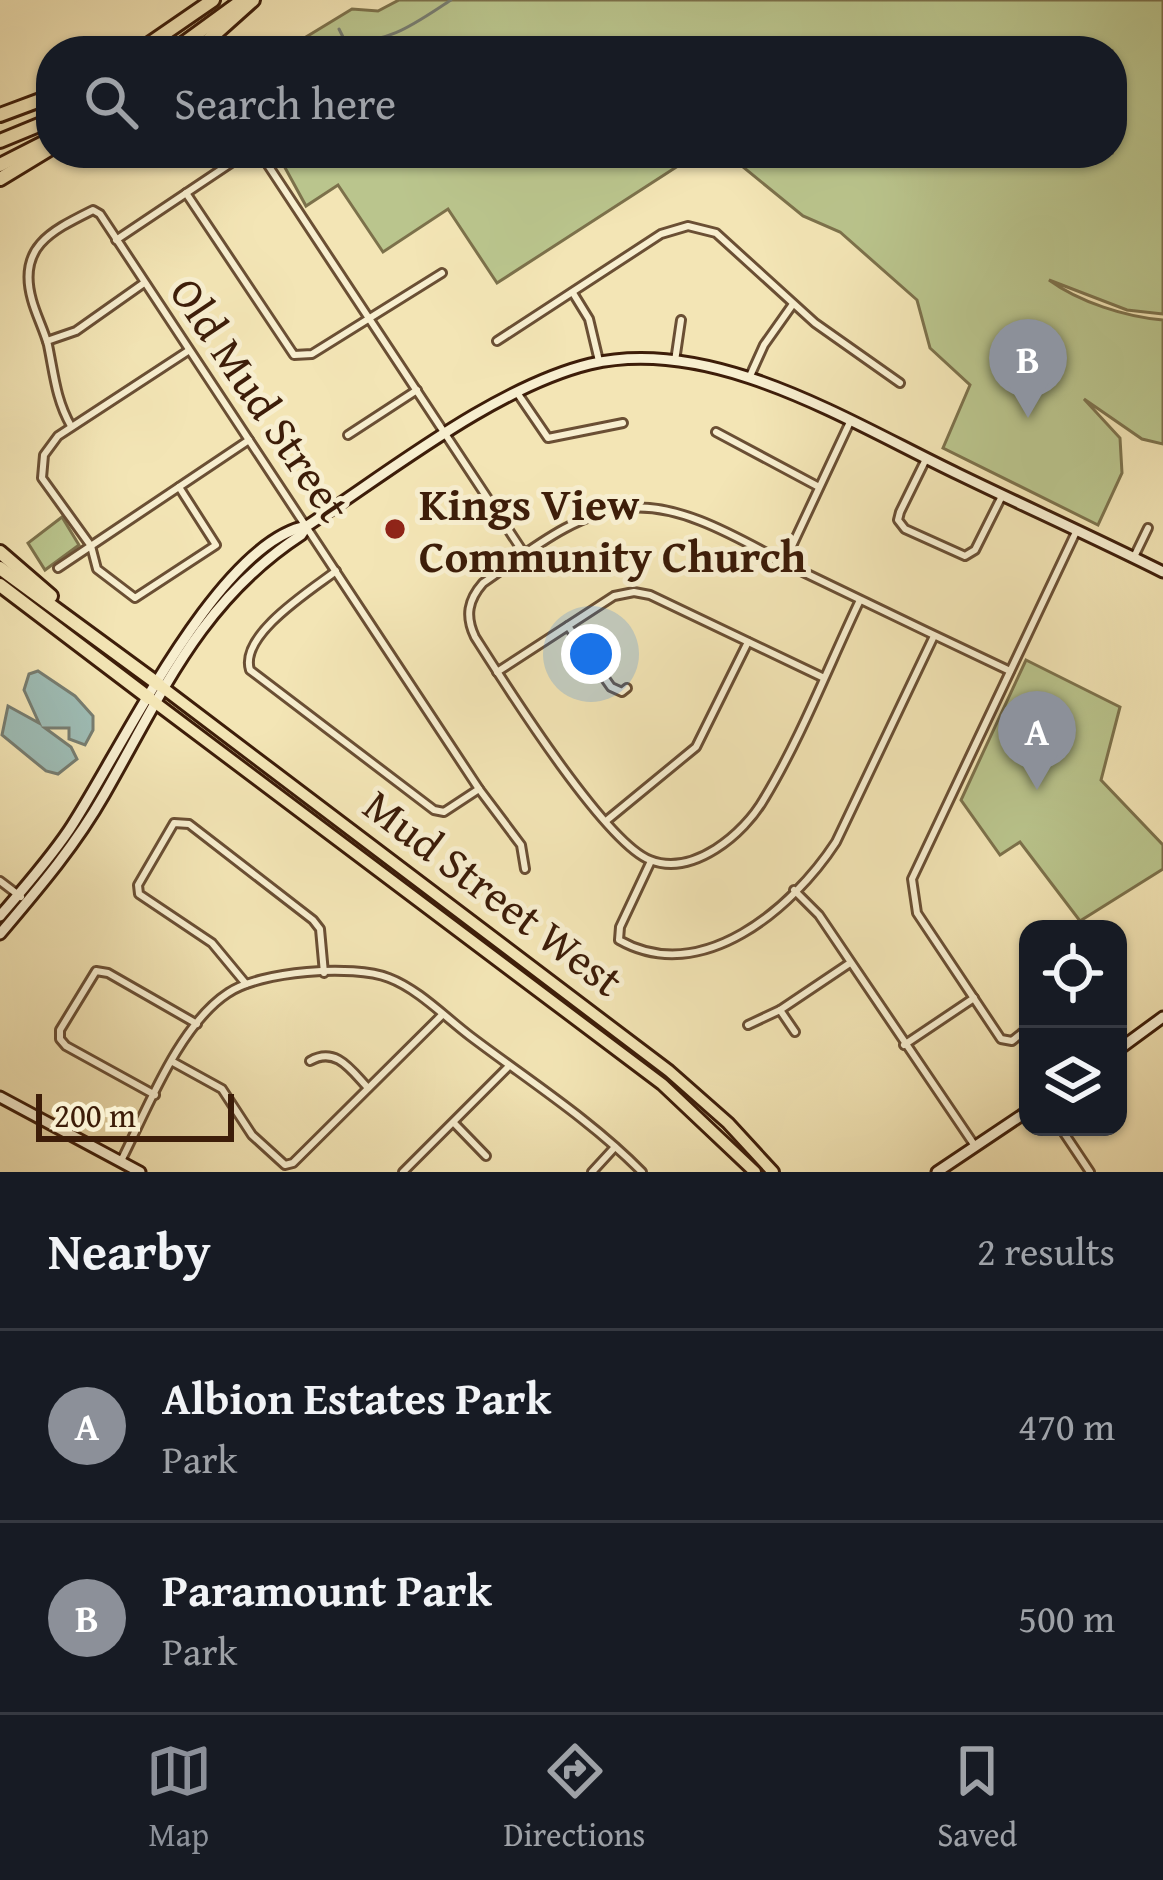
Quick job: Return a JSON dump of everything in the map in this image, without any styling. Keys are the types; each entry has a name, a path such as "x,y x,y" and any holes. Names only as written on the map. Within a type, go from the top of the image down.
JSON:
{"highway":[{"path":"161,36 213,0"},
{"path":"194,36 243,0"},
{"path":"213,36 253,0"},
{"path":"0,115 36,102"},
{"path":"0,140 36,126"},
{"path":"0,165 36,150"},
{"path":"0,179 36,154"},
{"path":"0,552 115,653"},
{"path":"0,568 161,687"},
{"path":"0,585 153,701"}],"main road":[{"name":"Mud Street West","path":"161,687 669,1071 773,1172"},
{"name":"Mud Street West","path":"153,701 662,1084 755,1172"}],"street":[{"path":"116,240 224,168"},
{"path":"270,168 525,555"},
{"path":"186,193 294,355 313,353 442,273"},
{"name":"Old Mud Street","path":"47,341 28,286 31,255 54,232 93,210 521,845 525,869"},
{"path":"497,341 661,234 695,226 716,233 794,304 900,382"},
{"path":"71,426 55,391 47,341 76,331 144,283"},
{"path":"572,293 589,319 599,362"},
{"path":"750,376 764,346 794,304"},
{"path":"675,361 681,320"},
{"path":"179,487 216,545 135,598 97,569 91,546 42,478 50,444 189,350"},
{"path":"0,934 153,701 220,588 258,553 295,528 308,526 446,434 539,382 599,362 675,361 750,376 1163,572"},
{"path":"348,435 417,390"},
{"path":"518,394 548,438 623,423"},
{"path":"784,563 850,422"},
{"path":"716,432 819,487"},
{"path":"58,568 249,440"},
{"path":"926,459 898,520 923,538 959,555 972,553 1002,496"},
{"path":"860,599 757,810 702,857 676,863 651,861 625,844 606,821 538,735 497,672 470,626 469,605 482,583 589,516 645,508 687,516 860,599 934,635 1010,671"},
{"path":"1133,557 1148,528"},
{"path":"1019,1035 1012,1041 1001,1040 917,913 912,879 1077,531"},
{"path":"336,571 263,632 250,650 250,670 434,810 444,812 479,789"},
{"path":"497,672 614,596 634,592 650,595 823,677"},
{"path":"568,626 611,687 622,692 627,688"},
{"path":"651,861 620,927 619,940 656,953 695,952 716,947 756,926 836,842 934,635"},
{"path":"606,821 696,747 748,642"},
{"path":"246,983 226,956 196,929 139,894 139,885 173,823 189,824 314,920 320,929 324,973"},
{"path":"0,881 23,898"},
{"path":"794,890 819,915 976,1146"},
{"path":"0,916 23,898"},
{"path":"748,1025 780,1010 850,963"},
{"path":"155,1095 60,1039 60,1030 89,979 96,971 108,973 197,1024"},
{"path":"121,1161 197,1024 229,992 277,976 324,973 382,975 404,985 642,1172"},
{"path":"904,1045 974,998"},
{"path":"780,1010 795,1032"},
{"path":"173,1062 222,1089 252,1136 285,1165 293,1163 442,1015"},
{"path":"1127,1043 1163,1016"},
{"path":"310,1061 330,1055 341,1060 368,1088"},
{"path":"403,1172 509,1066"},
{"path":"2,1103 140,1172"},
{"path":"937,1172 1019,1117"},
{"path":"454,1123 487,1156"},
{"path":"1066,1136 1090,1172"},
{"path":"592,1172 615,1147"}],"green space":[{"path":"399,0 1163,0 1163,314 1127,310 1049,280 1103,307 1163,320 1163,444 1142,439 1084,399 1120,438 1122,473 1098,525 943,448 970,385 930,348 917,300 840,232 803,216 744,168 1127,168 1127,36 308,36 352,9 378,11"},
{"path":"285,168 675,168 497,283 448,209 383,252 338,185 306,206"},
{"path":"62,517 79,545 45,570 28,543"},
{"path":"1026,660 1120,707 1101,780 1163,845 1163,869 1079,920 1020,842 1000,855 961,800"}],"water":[{"path":"38,671 75,696 93,716 93,730 85,745 69,739 69,728 45,728 71,747 77,759 58,774 46,771 2,735 8,706 39,723 24,690 29,674"}],"waterway":[{"path":"384,36 451,0"},
{"path":"339,29 342,36"}],"place":[{"name":"Paramount Park","path":"1028,418"},
{"name":"Kings View Community Church","path":"395,529"},
{"name":"Albion Estates Park","path":"1037,790"}]}
